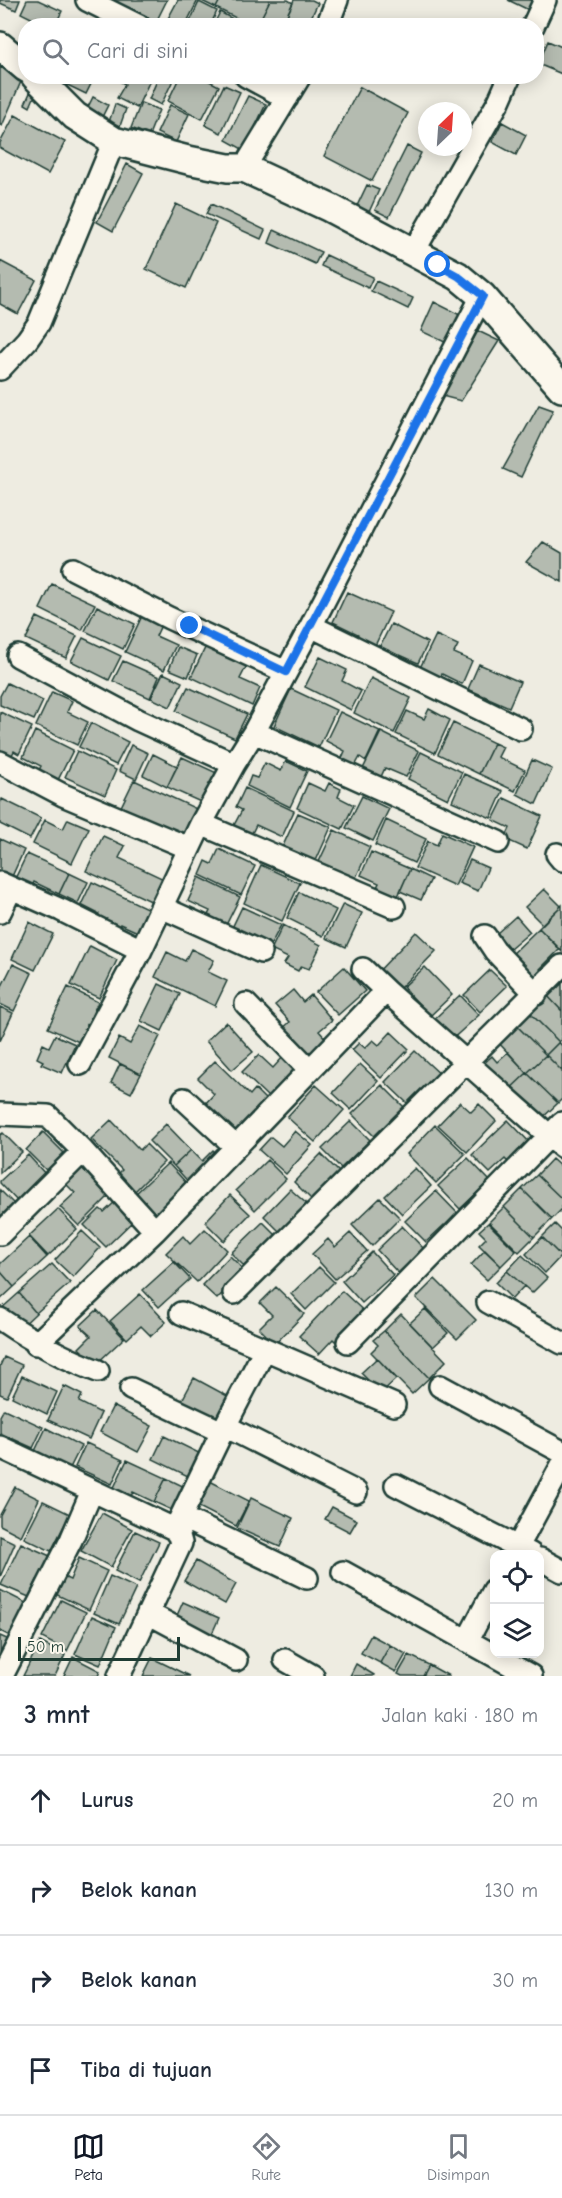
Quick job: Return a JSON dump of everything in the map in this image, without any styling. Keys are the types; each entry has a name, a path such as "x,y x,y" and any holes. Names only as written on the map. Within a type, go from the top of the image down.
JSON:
{"street":[{"path":"330,18 336,0"},
{"path":"537,18 545,0"},
{"path":"94,2 124,18"},
{"path":"0,46 18,61"},
{"path":"43,84 75,116 114,141 198,162 228,168 244,168 330,207 458,276 483,296 562,388"},
{"path":"261,84 287,98"},
{"path":"244,168 295,84"},
{"path":"414,251 506,84"},
{"path":"0,369 27,340 39,323 114,141"},
{"path":"80,1064 141,950 201,824 311,626 483,296"},
{"path":"74,569 169,618 286,672"},
{"path":"311,626 521,729"},
{"path":"18,656 138,720 234,764"},
{"path":"254,732 498,842"},
{"path":"0,762 63,795 189,848"},
{"path":"201,824 394,907"},
{"path":"0,912 6,886 61,910 141,950"},
{"path":"161,907 261,952"},
{"path":"485,936 495,951 536,994"},
{"path":"234,1293 562,966"},
{"path":"348,1342 558,1135 386,992 363,969"},
{"path":"36,1344 155,1231 386,992"},
{"path":"246,1004 310,1070"},
{"path":"184,1099 236,1147"},
{"path":"0,1114 48,1116 155,1231"},
{"path":"0,1234 83,1151"},
{"path":"488,1302 562,1343"},
{"path":"181,1313 394,1405"},
{"path":"0,1319 36,1344 77,1364 98,1371"},
{"path":"119,1676 180,1543 178,1523 265,1349"},
{"path":"440,1386 562,1452"},
{"path":"131,1389 356,1491"},
{"path":"0,1447 92,1491 178,1523 307,1578"},
{"path":"522,1550 562,1465"},
{"path":"396,1485 517,1550"},
{"path":"2,1676 71,1540 92,1491"},
{"path":"544,1561 562,1571"},
{"path":"343,1572 467,1641 504,1670 531,1676"},
{"path":"467,1641 490,1599"},
{"path":"148,1613 236,1660"},
{"path":"285,1660 313,1676"}],"building":[{"path":"0,0 20,0 16,10 0,3"},
{"path":"27,0 38,0 62,11 59,18 31,18 21,13"},
{"path":"108,0 167,0 158,18 142,18 107,2"},
{"path":"178,0 198,0 189,18 168,18"},
{"path":"200,0 220,0 216,8"},
{"path":"220,0 270,0 261,18 236,18 216,8"},
{"path":"270,0 288,0 293,3 286,18 261,18"},
{"path":"294,0 312,0 318,3 311,18 286,18"},
{"path":"508,0 541,0 535,13"},
{"path":"199,2 217,11 214,18 192,18"},
{"path":"220,12 231,18 217,18"},
{"path":"548,41 562,47 562,74 544,66 544,50"},
{"path":"0,67 18,75 18,84 20,84 2,126 0,125"},
{"path":"65,84 91,84 86,94"},
{"path":"125,84 148,84 137,108 117,98"},
{"path":"156,84 171,84 161,105 149,99"},
{"path":"176,84 215,84 219,86 202,119 168,101"},
{"path":"273,84 285,84 282,90"},
{"path":"224,85 240,92 221,133 205,125"},
{"path":"33,86 38,88 30,107 25,104"},
{"path":"360,87 408,113 372,181 324,156"},
{"path":"248,96 266,104 244,150 226,140"},
{"path":"93,97 108,105 100,121 85,113"},
{"path":"141,103 159,110 149,135 131,128"},
{"path":"115,104 126,109 120,126 109,122"},
{"path":"170,105 189,114 176,142 157,133"},
{"path":"15,115 65,142 48,174 0,148 0,143"},
{"path":"502,122 526,135 516,155 492,142"},
{"path":"407,146 418,152 420,156 389,217 375,210"},
{"path":"127,164 143,173 113,231 97,222"},
{"path":"367,185 379,190 369,212 357,206"},
{"path":"176,204 216,223 186,288 146,269"},
{"path":"211,204 265,230 261,239 206,214"},
{"path":"274,230 321,252 315,264 269,243"},
{"path":"326,255 373,277 368,288 321,266"},
{"path":"0,261 36,280 18,314 0,304"},
{"path":"376,281 413,298 408,309 371,291"},
{"path":"434,302 462,316 449,344 421,331"},
{"path":"478,331 499,341 461,401 442,396"},
{"path":"539,405 553,410 521,477 503,469"},
{"path":"543,542 562,553 562,582 526,562"},
{"path":"52,584 95,604 82,630 40,609"},
{"path":"347,592 391,612 371,654 353,645 358,634 333,622"},
{"path":"97,606 135,624 123,649 85,631"},
{"path":"142,616 161,625 156,636 176,645 164,670 125,652"},
{"path":"37,617 77,636 66,658 26,639"},
{"path":"391,624 428,643 418,663 400,655 397,661 376,654"},
{"path":"436,635 458,645 454,653 472,661 462,684 442,674 436,685 416,676"},
{"path":"83,638 121,656 109,680 71,661"},
{"path":"206,646 247,665 240,679 260,688 252,706 191,677"},
{"path":"178,647 197,655 188,677 169,669"},
{"path":"320,657 347,670 342,681 361,691 351,710 305,687"},
{"path":"123,661 159,677 150,698 113,681"},
{"path":"479,664 520,682 509,707 468,689"},
{"path":"163,673 182,682 170,707 151,698"},
{"path":"371,678 411,698 394,733 354,713"},
{"path":"7,683 43,701 34,720 0,705 0,696"},
{"path":"188,687 247,714 235,738 176,711"},
{"path":"291,689 336,710 319,747 274,726"},
{"path":"52,692 72,701 67,712 88,722 77,745 36,726"},
{"path":"429,709 450,720 435,753 396,734 407,711 424,719"},
{"path":"0,712 32,727 19,754 14,751 8,763 0,760"},
{"path":"340,712 380,731 366,761 360,757 355,766 341,760 345,751 326,741"},
{"path":"91,723 128,742 116,765 79,747"},
{"path":"453,723 494,743 479,774 438,754"},
{"path":"35,731 73,750 54,788 35,778 41,766 23,757"},
{"path":"381,732 419,751 406,777 385,768 380,779 362,771"},
{"path":"494,743 503,747 498,757 525,770 515,791 479,774"},
{"path":"131,745 148,753 136,779 119,771"},
{"path":"77,751 116,770 105,795 65,777"},
{"path":"421,752 462,772 448,799 408,779"},
{"path":"153,754 177,766 167,787 143,775"},
{"path":"182,757 219,774 205,804 167,787"},
{"path":"532,760 552,769 536,804 517,794"},
{"path":"286,761 307,771 290,807 247,786 251,776 257,778 265,763 281,771"},
{"path":"464,774 503,791 491,818 452,801"},
{"path":"134,780 201,811 189,838 142,816 138,825 117,815"},
{"path":"308,783 325,791 329,783 341,789 338,797 354,805 342,829 297,808"},
{"path":"245,788 294,811 282,837 256,825 251,835 233,827 242,810 236,807"},
{"path":"362,796 389,809 373,841 346,828"},
{"path":"504,798 542,816 527,849 505,839 510,828 493,820"},
{"path":"2,799 41,818 30,839 0,824"},
{"path":"298,813 331,827 315,863 282,848"},
{"path":"68,819 89,828 72,863 33,844 45,820 63,829"},
{"path":"386,820 426,839 414,863 375,845"},
{"path":"334,830 370,847 353,884 317,866"},
{"path":"442,833 473,847 455,886 415,868 428,841 437,845"},
{"path":"103,836 125,846 119,858 166,880 155,903 86,871"},
{"path":"0,839 24,850 9,883 0,879"},
{"path":"219,849 255,866 241,895 200,875 206,861 212,864"},
{"path":"371,852 410,869 395,903 374,893 379,883 361,875"},
{"path":"27,854 69,873 59,894 34,882 29,893 12,885"},
{"path":"470,860 488,868 478,891 459,883"},
{"path":"261,865 300,883 282,921 244,903"},
{"path":"410,869 431,879 421,900 400,891"},
{"path":"69,873 88,882 78,903 59,894"},
{"path":"199,877 240,897 224,929 205,921 210,911 188,901"},
{"path":"92,882 151,910 140,933 120,924 115,936 94,926 99,914 81,905"},
{"path":"544,889 561,906 542,924 525,907"},
{"path":"299,892 336,910 323,936 287,918"},
{"path":"343,904 362,913 346,947 326,938"},
{"path":"562,905 562,952 539,928"},
{"path":"242,907 281,925 269,948 231,930"},
{"path":"516,916 530,932 510,949 497,933"},
{"path":"29,922 53,934 35,970 12,959"},
{"path":"283,925 321,945 309,969 301,966 298,971 284,964 288,958 271,950"},
{"path":"539,928 560,949 540,969 545,974 533,986 506,960"},
{"path":"416,932 436,951 400,988 389,979 383,985 374,976"},
{"path":"90,946 117,960 99,998 71,985"},
{"path":"191,949 214,960 208,972 227,981 215,1006 155,977 167,952 185,961"},
{"path":"13,964 32,973 14,1011 0,1004 0,990"},
{"path":"344,967 365,991 338,1015 316,992"},
{"path":"425,967 452,995 430,1016 403,987"},
{"path":"490,970 507,986 480,1012 464,995"},
{"path":"558,980 562,984 562,1011 545,993"},
{"path":"159,984 180,994 162,1031 141,1021"},
{"path":"68,987 98,1002 79,1042 48,1028"},
{"path":"293,990 303,1002 311,995 332,1020 319,1031 327,1040 306,1058 282,1029 290,1022 275,1005"},
{"path":"545,993 562,1011 562,1039 559,1042 527,1010"},
{"path":"460,995 479,1015 449,1042 430,1023"},
{"path":"0,1007 13,1013 0,1041"},
{"path":"527,1010 559,1042 546,1055 514,1023"},
{"path":"226,1022 253,1052 232,1070 206,1041"},
{"path":"514,1023 546,1055 527,1073 496,1040"},
{"path":"140,1026 160,1036 141,1074 109,1058 119,1038 130,1044"},
{"path":"391,1032 409,1049 381,1078 352,1050 359,1043 365,1048 373,1040 379,1045"},
{"path":"55,1035 75,1044 62,1073 41,1064 43,1061 37,1058 43,1044 49,1047"},
{"path":"559,1042 562,1046 562,1071 546,1055"},
{"path":"415,1051 442,1076 426,1093 421,1089 407,1103 385,1082"},
{"path":"508,1052 527,1073 507,1092 481,1066 492,1056 497,1062"},
{"path":"259,1055 273,1068 283,1057 299,1074 277,1096 273,1092 268,1097 242,1072"},
{"path":"546,1055 562,1071 562,1099 558,1103 527,1073"},
{"path":"215,1061 250,1095 255,1089 268,1102 236,1134 205,1104 214,1094 198,1078"},
{"path":"120,1064 141,1074 131,1093 111,1083"},
{"path":"360,1064 378,1081 351,1110 333,1093"},
{"path":"527,1073 558,1103 537,1123 507,1092"},
{"path":"316,1085 344,1110 315,1142 287,1117"},
{"path":"382,1085 405,1108 375,1137 352,1114"},
{"path":"460,1102 471,1112 479,1104 496,1121 467,1152 438,1125"},
{"path":"111,1120 140,1150 146,1144 164,1162 135,1191 128,1184 123,1189 113,1179 122,1170 91,1139"},
{"path":"508,1120 536,1149 515,1169 505,1159 490,1173 472,1155"},
{"path":"351,1121 370,1140 341,1168 322,1149"},
{"path":"166,1124 191,1150 174,1166 149,1141"},
{"path":"435,1125 465,1154 436,1183 407,1154"},
{"path":"295,1131 312,1145 286,1174 259,1150 271,1137 282,1146"},
{"path":"43,1132 66,1155 48,1172 26,1150"},
{"path":"3,1133 22,1152 0,1173 0,1135"},
{"path":"191,1150 202,1161 213,1150 223,1160 193,1187 174,1166"},
{"path":"321,1154 342,1175 315,1203 294,1182"},
{"path":"28,1155 47,1176 18,1202 0,1181"},
{"path":"468,1158 490,1181 460,1209 438,1186"},
{"path":"552,1159 562,1168 562,1199 537,1175"},
{"path":"267,1160 286,1179 255,1210 236,1190"},
{"path":"81,1163 112,1193 79,1226 60,1207 75,1193 63,1181"},
{"path":"168,1163 190,1187 155,1221 132,1197"},
{"path":"415,1168 431,1186 402,1214 385,1196"},
{"path":"537,1175 562,1199 562,1209 552,1219 522,1189"},
{"path":"290,1189 308,1205 281,1233 264,1216"},
{"path":"522,1189 552,1219 534,1237 504,1207"},
{"path":"0,1190 21,1211 0,1224"},
{"path":"436,1191 464,1220 451,1232 444,1225 426,1242 405,1221"},
{"path":"230,1195 250,1214 224,1241 205,1222"},
{"path":"380,1198 400,1218 372,1246 352,1225"},
{"path":"116,1201 134,1220 106,1247 84,1225 100,1209 104,1212"},
{"path":"504,1207 534,1237 519,1252 489,1222"},
{"path":"58,1209 77,1229 48,1256 29,1236"},
{"path":"263,1222 278,1237 249,1271 231,1253"},
{"path":"488,1223 516,1251 501,1266 479,1245 486,1238 479,1231"},
{"path":"555,1224 562,1231 561,1256 542,1237"},
{"path":"402,1226 424,1249 398,1273 377,1250"},
{"path":"205,1229 227,1250 197,1282 166,1253 183,1236 190,1244"},
{"path":"82,1231 100,1248 73,1277 55,1260"},
{"path":"350,1233 367,1251 335,1279 312,1254 328,1239 335,1247"},
{"path":"29,1237 47,1257 14,1287 0,1271 0,1264"},
{"path":"542,1237 561,1256 545,1273 526,1254"},
{"path":"485,1250 501,1266 487,1280 471,1265"},
{"path":"372,1252 393,1275 362,1303 342,1281"},
{"path":"522,1255 547,1278 532,1293 507,1271"},
{"path":"230,1256 244,1270 217,1299 202,1285"},
{"path":"174,1262 190,1279 159,1307 143,1290"},
{"path":"52,1264 70,1283 36,1313 19,1293"},
{"path":"319,1267 334,1282 306,1310 291,1294"},
{"path":"0,1271 14,1287 0,1300"},
{"path":"507,1271 524,1286 512,1299 496,1283"},
{"path":"435,1279 476,1320 457,1339 416,1298"},
{"path":"276,1287 304,1314 275,1344 259,1328 272,1315 260,1303"},
{"path":"342,1291 369,1316 341,1347 333,1339 319,1354 299,1336"},
{"path":"19,1293 36,1313 19,1329 1,1309"},
{"path":"140,1294 166,1322 151,1336 141,1326 127,1339 110,1321"},
{"path":"425,1309 448,1333 433,1347 410,1323"},
{"path":"97,1310 124,1338 95,1365 79,1348 91,1336 80,1326"},
{"path":"401,1314 446,1361 429,1378 384,1331"},
{"path":"384,1331 429,1378 412,1394 371,1352 378,1345 373,1340"},
{"path":"4,1357 22,1365 7,1397 0,1394 0,1366"},
{"path":"377,1358 396,1379 381,1393 361,1373"},
{"path":"22,1376 57,1392 47,1414 12,1397"},
{"path":"194,1378 233,1399 219,1424 180,1404"},
{"path":"64,1386 82,1395 79,1402 101,1413 89,1439 48,1420"},
{"path":"113,1406 152,1426 138,1452 100,1432"},
{"path":"4,1409 43,1427 33,1448 0,1433 0,1416"},
{"path":"46,1428 81,1446 70,1468 35,1451"},
{"path":"164,1436 205,1456 194,1479 153,1459"},
{"path":"86,1443 123,1460 112,1484 75,1467"},
{"path":"127,1460 166,1478 154,1502 133,1492 127,1504 110,1496"},
{"path":"166,1478 189,1489 178,1513 154,1502"},
{"path":"204,1478 249,1501 236,1526 191,1503"},
{"path":"15,1487 39,1499 21,1536 0,1525 0,1515"},
{"path":"251,1498 293,1518 280,1547 237,1528"},
{"path":"43,1501 70,1514 51,1551 24,1538"},
{"path":"332,1507 357,1520 350,1532 325,1519"},
{"path":"102,1513 132,1529 111,1567 81,1551"},
{"path":"135,1531 159,1542 139,1583 115,1571"},
{"path":"0,1536 15,1543 0,1577"},
{"path":"21,1543 59,1560 48,1585 37,1580 29,1597 1,1585"},
{"path":"79,1558 107,1571 89,1610 51,1592 59,1575 70,1580"},
{"path":"196,1561 236,1584 225,1604 184,1581"},
{"path":"110,1576 136,1588 119,1624 94,1613"},
{"path":"0,1590 26,1603 10,1636 0,1631"},
{"path":"61,1600 86,1612 67,1651 42,1638"},
{"path":"183,1602 219,1618 210,1638 174,1622"},
{"path":"92,1616 116,1627 100,1665 75,1654"},
{"path":"371,1635 390,1645 380,1663 361,1653"},
{"path":"0,1636 14,1642 0,1662"},
{"path":"40,1642 65,1655 55,1676 23,1676"},
{"path":"390,1645 406,1654 396,1672 380,1663"},
{"path":"409,1655 429,1665 423,1676 398,1674"},
{"path":"73,1657 100,1671 98,1676 64,1676"},
{"path":"152,1658 189,1676 143,1676"},
{"path":"356,1664 374,1675 350,1676"},
{"path":"429,1665 449,1676 423,1676"}],"route":[{"path":"190,626 286,672 483,296 458,276 438,265"}]}
